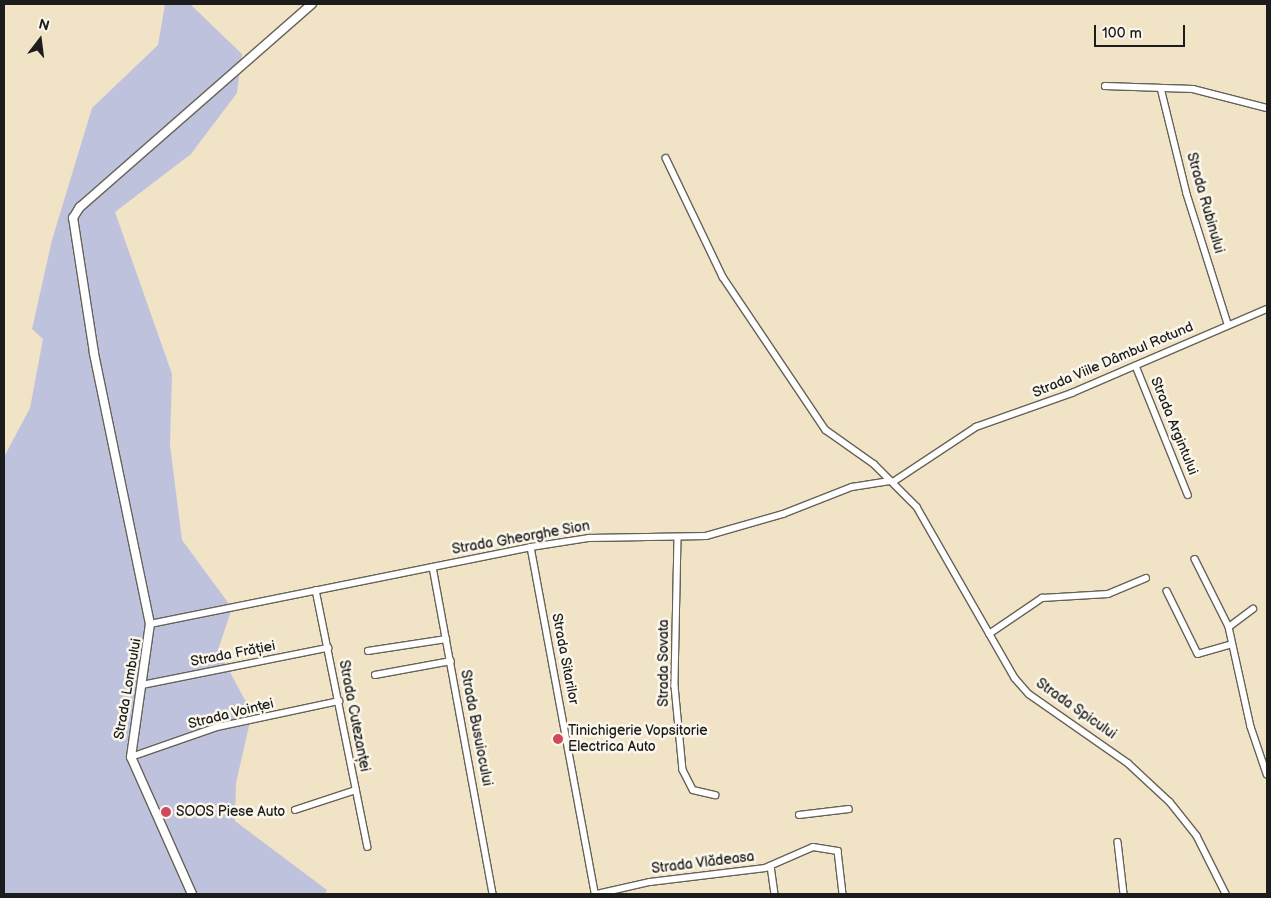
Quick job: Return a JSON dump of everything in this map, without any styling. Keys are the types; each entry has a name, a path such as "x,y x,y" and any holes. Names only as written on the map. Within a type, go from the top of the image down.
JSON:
{"street":[{"name":"Strada Lombului","path":"192,894 131,757 150,624 94,353 73,218 80,207 312,4"},
{"path":"1105,86 1193,89 1267,108"},
{"name":"Strada Rubinului","path":"1161,88 1187,194 1228,324"},
{"name":"Strada Spicului","path":"666,158 723,277 821,424 893,482 926,520 989,634 1030,694 1103,743 1170,802 1197,836 1226,894"},
{"name":"Strada Viile Dâmbul Rotund","path":"893,482 976,426 1136,366 1228,324 1267,309"},
{"name":"Strada Argintului","path":"1136,366 1188,495"},
{"name":"Strada Gheorghe Sion","path":"150,624 531,547 589,538 678,538 706,536 783,514 852,487 893,482"},
{"name":"Strada Sovata","path":"678,538 675,686 683,770 693,790 715,795"},
{"name":"Strada Sitarilor","path":"531,547 596,894"},
{"path":"1195,559 1229,626 1251,727 1267,774"},
{"name":"Strada Busuiocului","path":"433,567 494,894"},
{"path":"989,634 1042,598 1108,594 1146,578"},
{"name":"Strada Cutezanței","path":"316,590 368,846"},
{"path":"1167,591 1198,654 1232,644"},
{"path":"1229,626 1253,609"},
{"path":"368,651 446,639"},
{"name":"Strada Frăției","path":"142,685 328,648"},
{"path":"375,675 451,661"},
{"name":"Strada Voinței","path":"131,757 217,727 338,702"},
{"path":"295,810 356,790"},
{"path":"799,815 848,809"},
{"path":"1118,842 1124,894"},
{"name":"Strada Vlădeasa","path":"596,894 650,882 771,866 800,849 837,850 843,894"},
{"path":"771,866 775,894"}],"shaded area":[{"path":"165,4 190,4 242,54 237,93 191,154 115,212 172,374 170,445 182,540 232,608 218,650 252,713 236,783 235,821 327,890 325,894 4,894 4,457 30,408 43,339 32,329 52,240 92,108 158,45"}],"place":[{"name":"Tinichigerie Vopsitorie Electrica Auto","path":"558,739"},
{"name":"SOOS Piese Auto","path":"166,812"}]}
